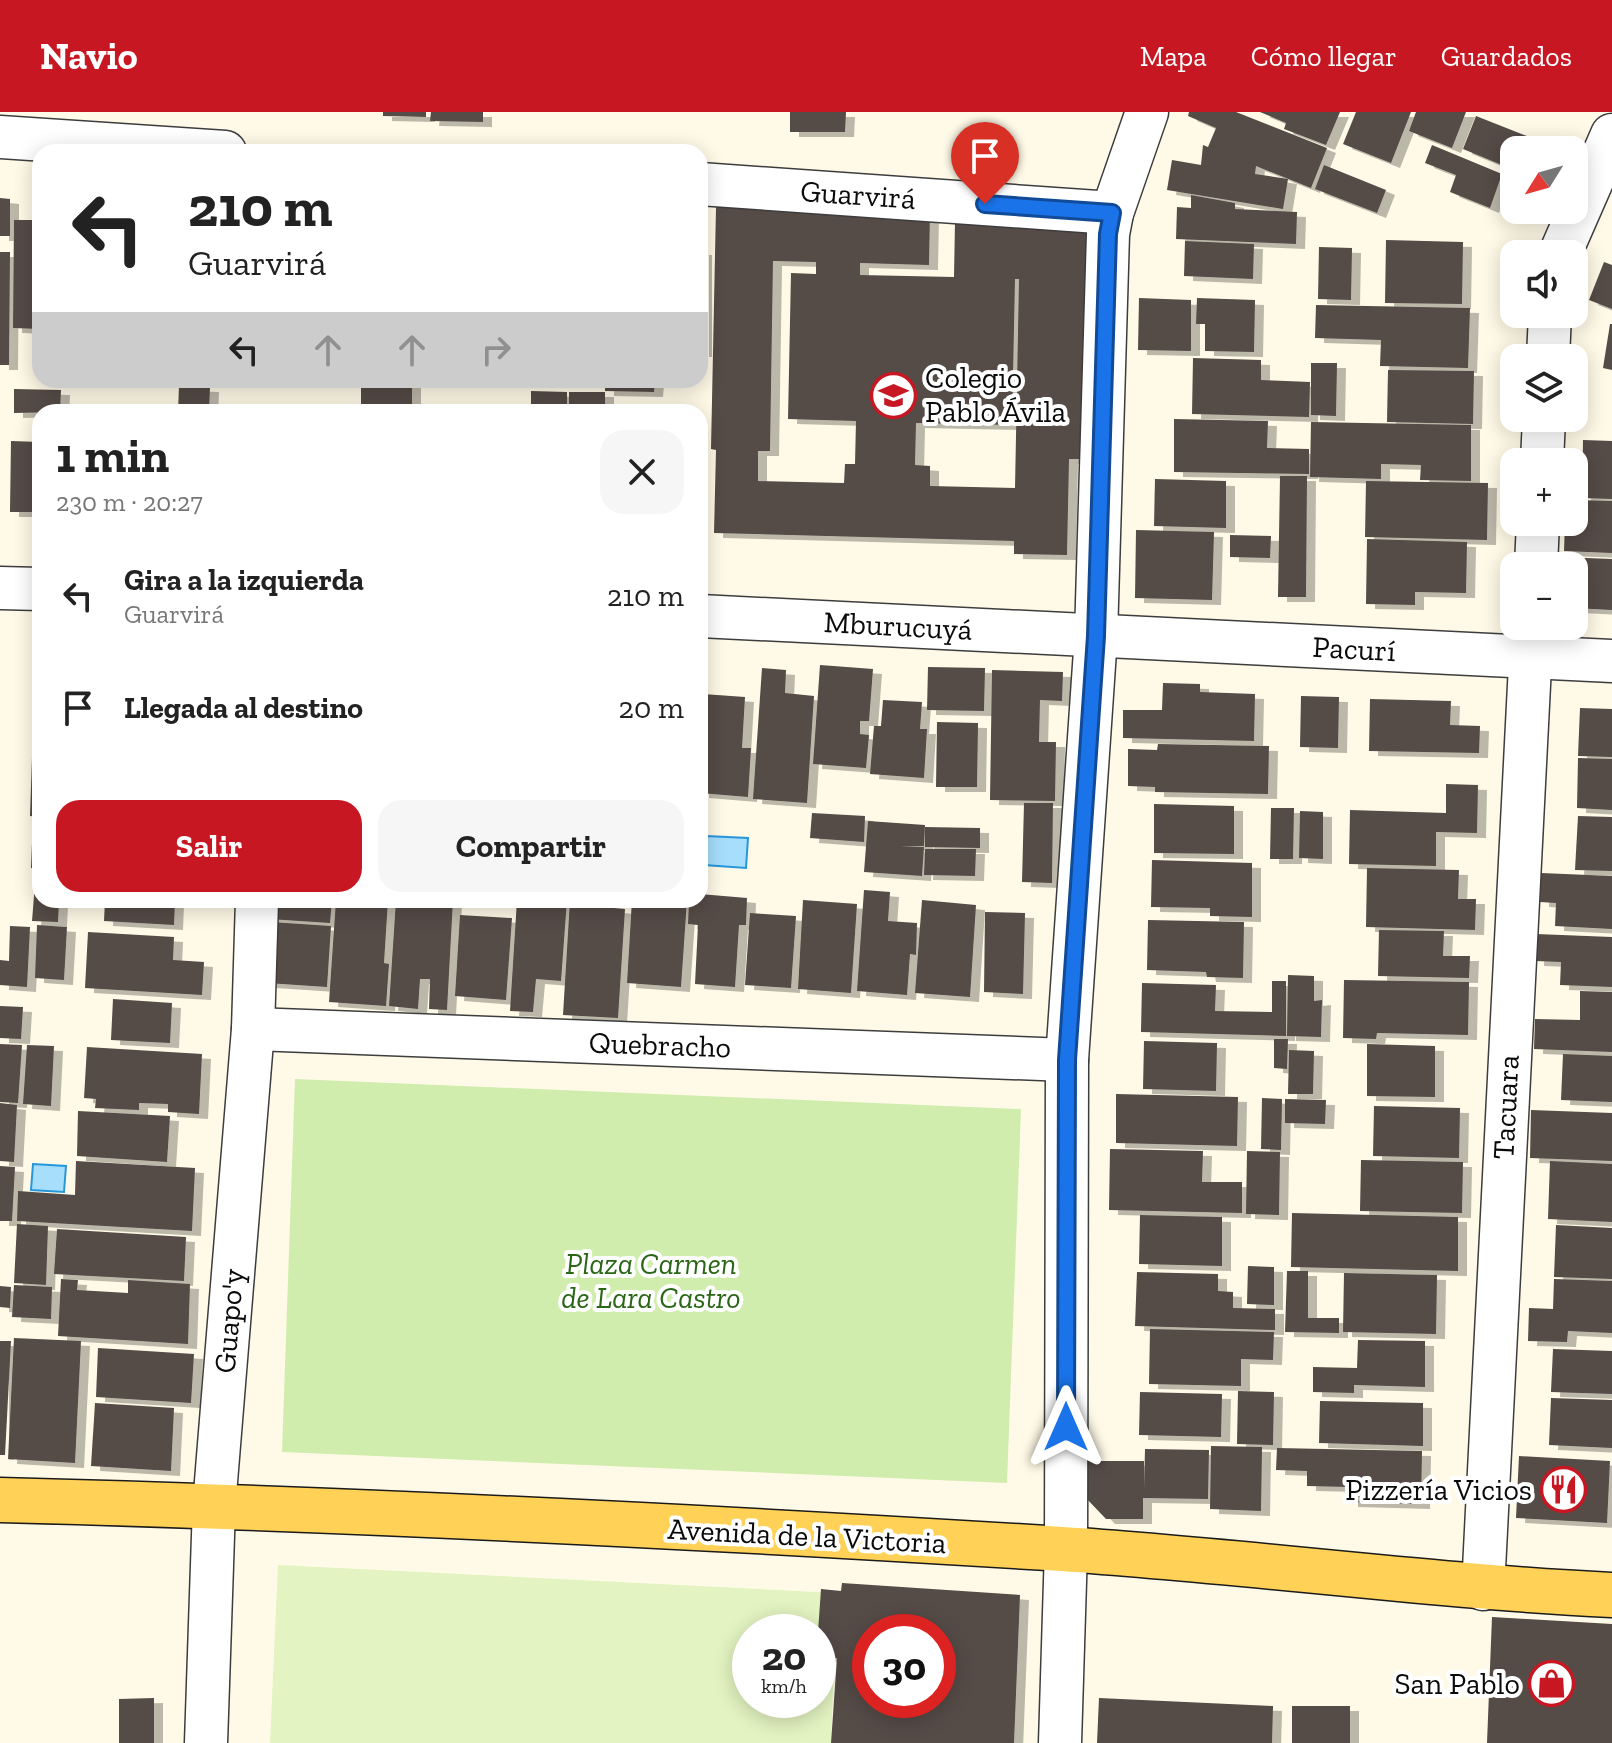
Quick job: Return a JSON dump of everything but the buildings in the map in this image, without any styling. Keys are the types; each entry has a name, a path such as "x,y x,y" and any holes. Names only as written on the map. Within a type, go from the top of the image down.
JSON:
{"main road":[{"name":"Avenida de la Victoria","path":"0,1500 214,1506 1066,1549 1483,1589 1612,1595"}],"street":[{"path":"1060,1743 1066,1549 1067,1060 1096,636 1108,234 1112,213 1147,112"},
{"path":"1566,240 1612,135"},
{"path":"0,137 105,144"},
{"name":"Guarvirá","path":"708,185 1112,213"},
{"path":"0,588 32,589"},
{"name":"Mburucuyá","path":"708,616 1096,636"},
{"name":"Pacurí","path":"1096,636 1531,642 1612,661"},
{"name":"Tacuara","path":"1483,1589 1531,642"},
{"name":"Guapo'y","path":"206,1743 214,1506 253,1029 257,908"},
{"name":"Quebracho","path":"253,1029 1067,1060"}],"green space":[{"name":"Plaza Carmen de Lara Castro","path":"295,1079 1021,1109 1007,1483 282,1452"},
{"path":"278,1565 837,1593 836,1618 836,1614 732,1614 732,1718 832,1718 831,1743 270,1743"}],"water":[{"path":"708,836 748,838 746,868 708,865"},
{"path":"33,1164 66,1166 64,1192 31,1190"}],"place":[{"name":"Colegio Pablo Ávila","path":"894,395"},
{"name":"Pizzería Vicios","path":"1563,1490"},
{"name":"San Pablo","path":"1551,1684"}],"route":[{"path":"985,204 1112,213 1108,234 1096,636 1067,1060 1066,1427"}]}
